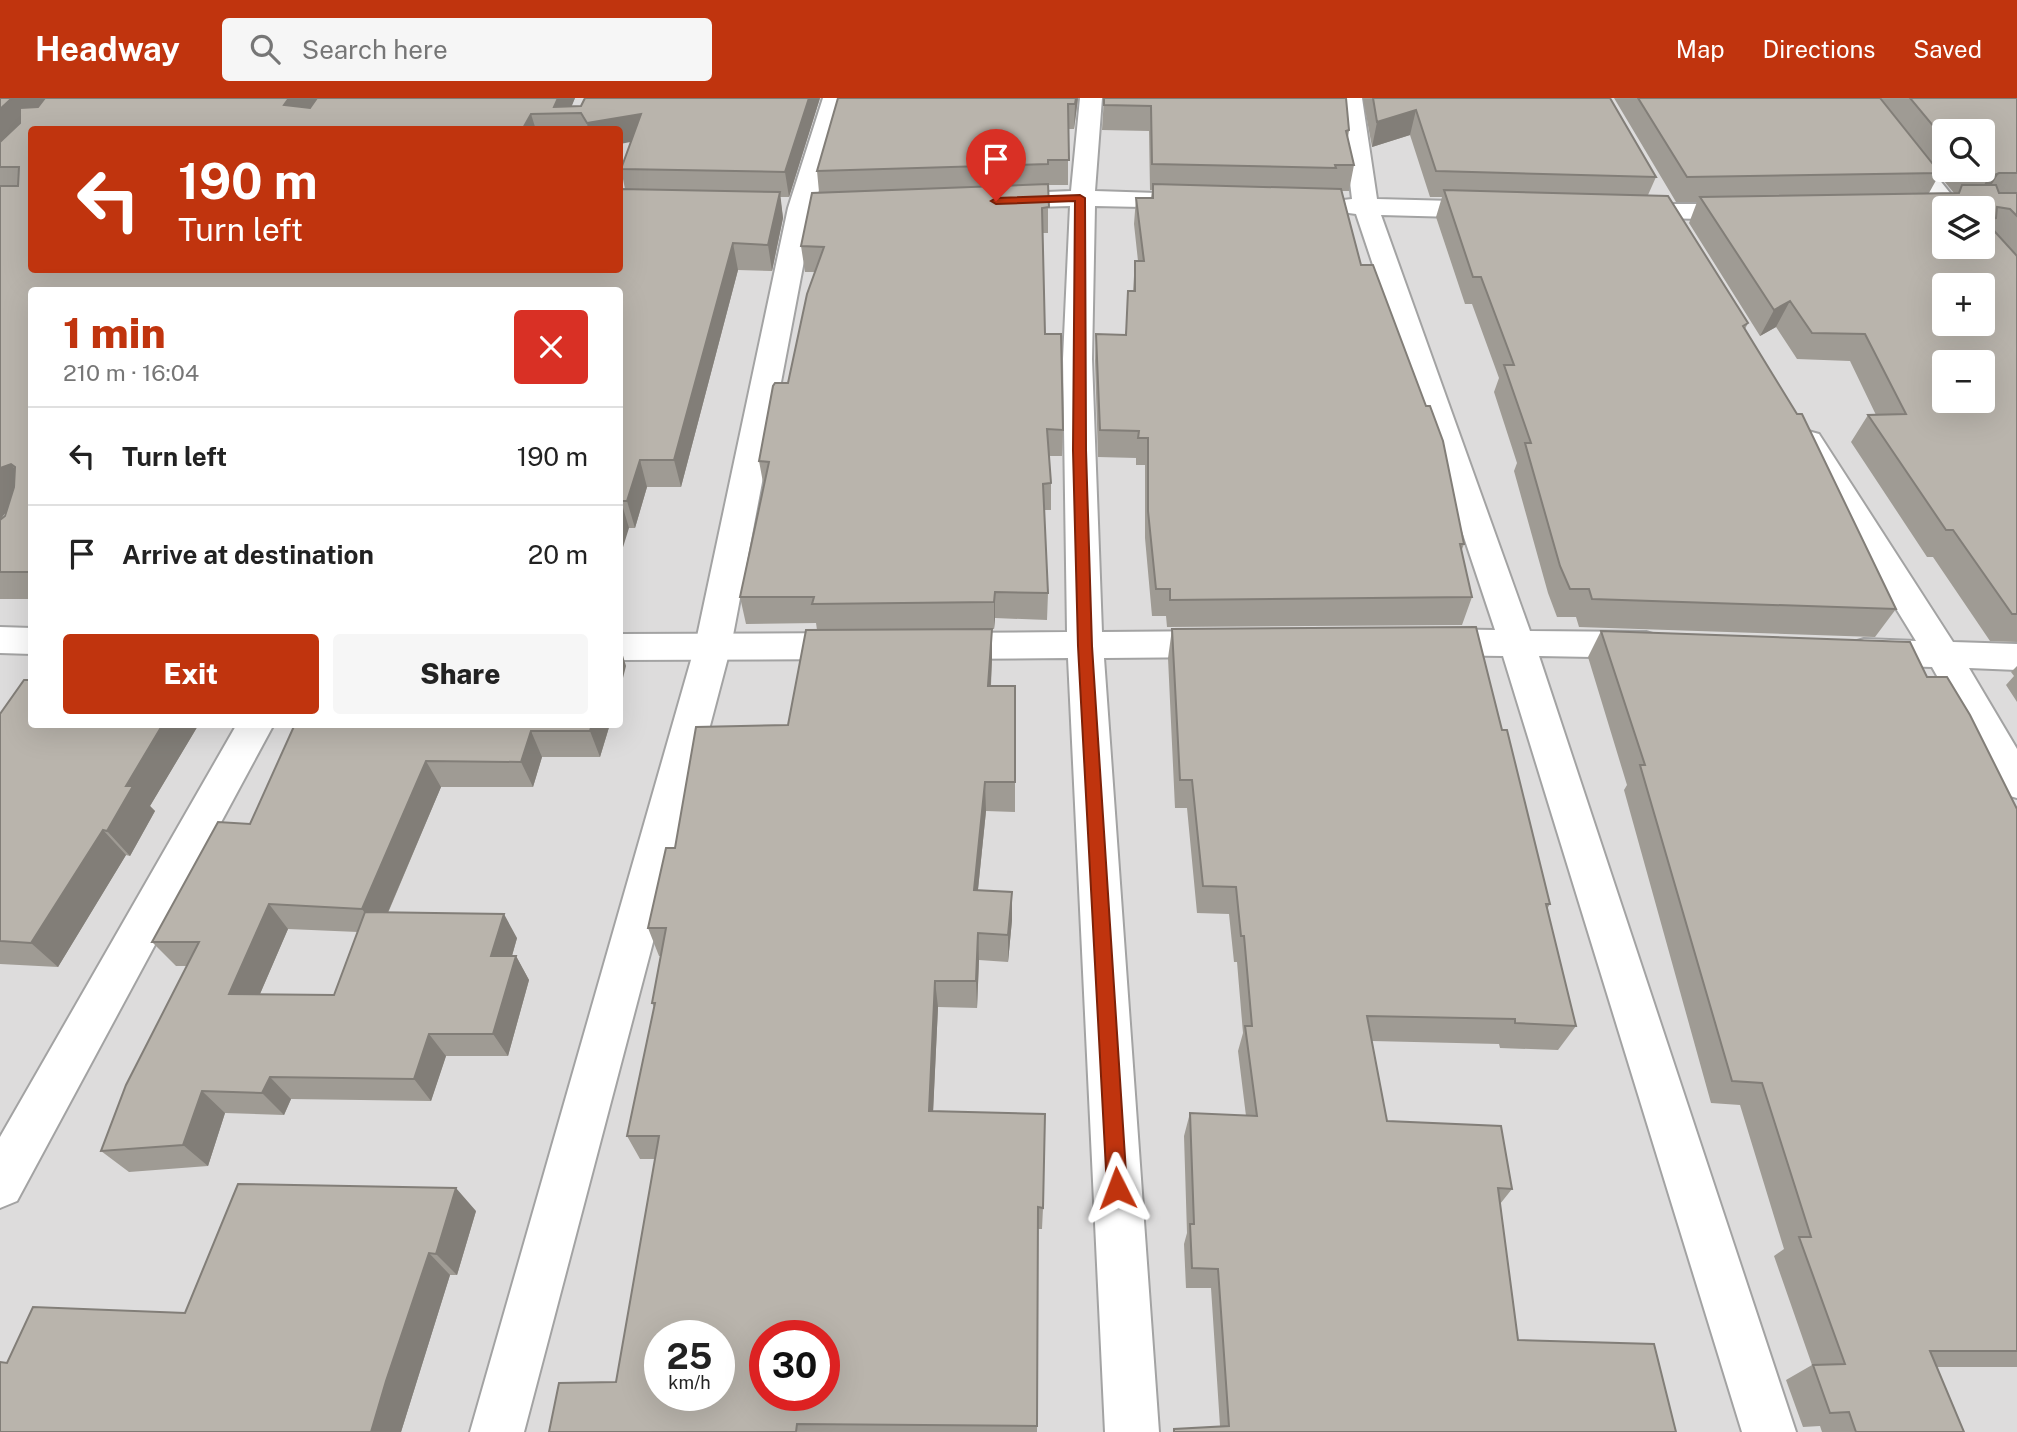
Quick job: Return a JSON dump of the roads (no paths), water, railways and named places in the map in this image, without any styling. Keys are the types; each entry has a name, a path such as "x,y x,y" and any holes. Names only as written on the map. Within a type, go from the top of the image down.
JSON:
{"street":[{"path":"497,1432 713,646 801,207 834,98"},
{"path":"1091,98 1080,198 1079,450 1085,646 1132,1432"},
{"path":"1351,98 1366,207 1516,640 1769,1432"},
{"path":"1862,98 1940,196"},
{"path":"1646,178 1672,225"},
{"path":"968,202 1080,198 1216,202"},
{"path":"1325,206 1516,210"},
{"path":"1923,208 1932,208"},
{"path":"1597,212 1672,225 1774,211"},
{"path":"1796,422 1942,654 2017,783"},
{"path":"0,640 28,641"},
{"path":"1391,642 1516,640 1681,646"},
{"path":"623,646 1252,644"},
{"path":"1832,651 2017,657"},
{"path":"0,1184 254,728"}]}
